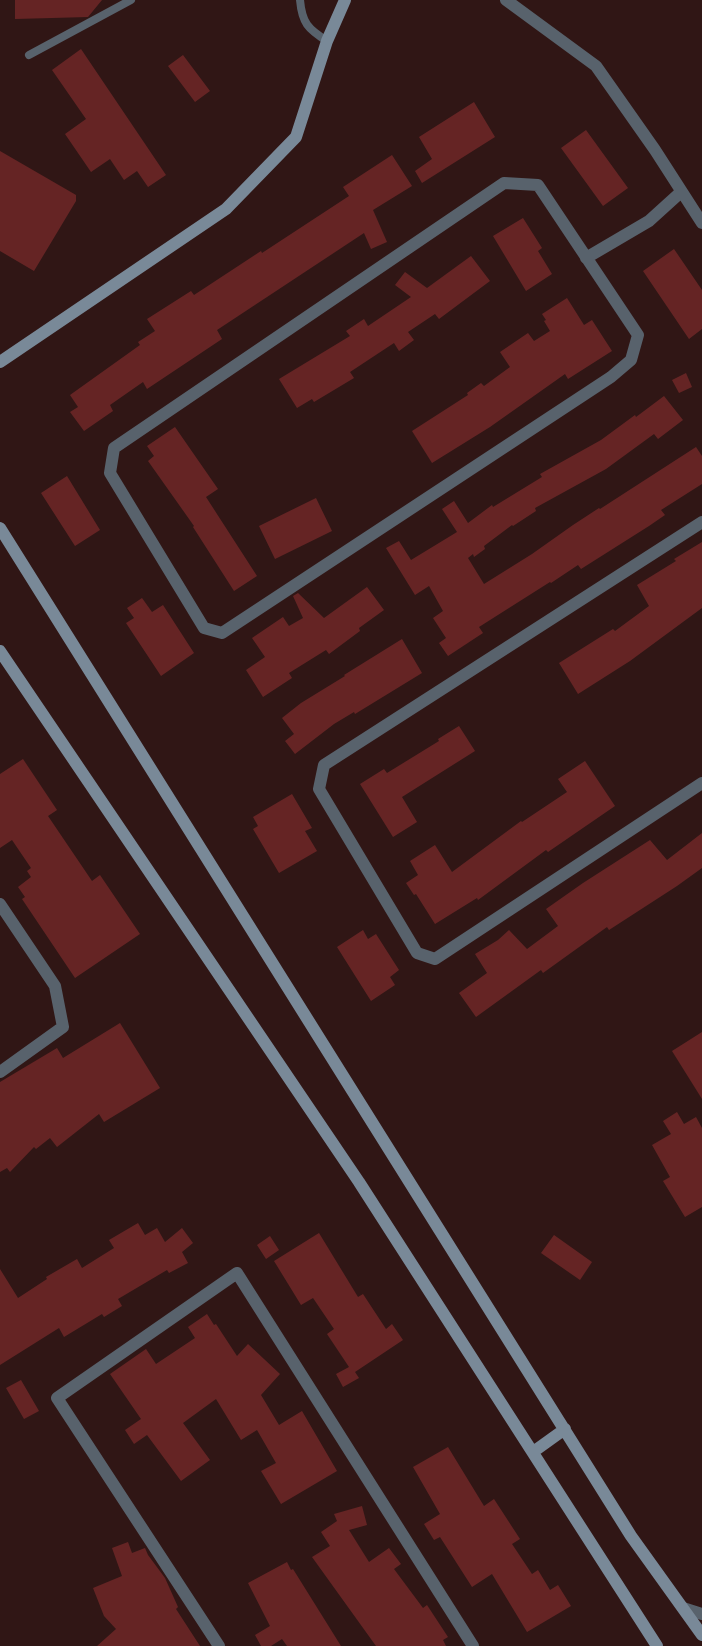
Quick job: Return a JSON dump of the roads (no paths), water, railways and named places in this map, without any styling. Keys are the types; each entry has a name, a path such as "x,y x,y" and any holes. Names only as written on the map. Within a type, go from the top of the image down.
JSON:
{"street":[{"path":"0,362 226,209 296,136 327,41 345,0"},
{"path":"506,0 596,66 655,150 702,223"},
{"path":"504,182 538,185 586,258 638,334 631,360 611,377 222,633 204,628 110,473 114,448 504,182"},
{"path":"586,258 649,221 681,192"},
{"path":"702,522 324,765 319,790 417,953 435,960 702,783"},
{"path":"0,528 631,1536 702,1635"},
{"path":"0,651 359,1182 657,1646"},
{"path":"0,904 55,986 63,1027 0,1072"},
{"path":"219,1646 57,1398 237,1273 473,1646"},
{"path":"532,1452 565,1430"},
{"path":"683,1608 702,1614"}],"lane":[{"path":"30,55 131,0"},
{"path":"300,0 304,22 311,31 327,41"}]}
